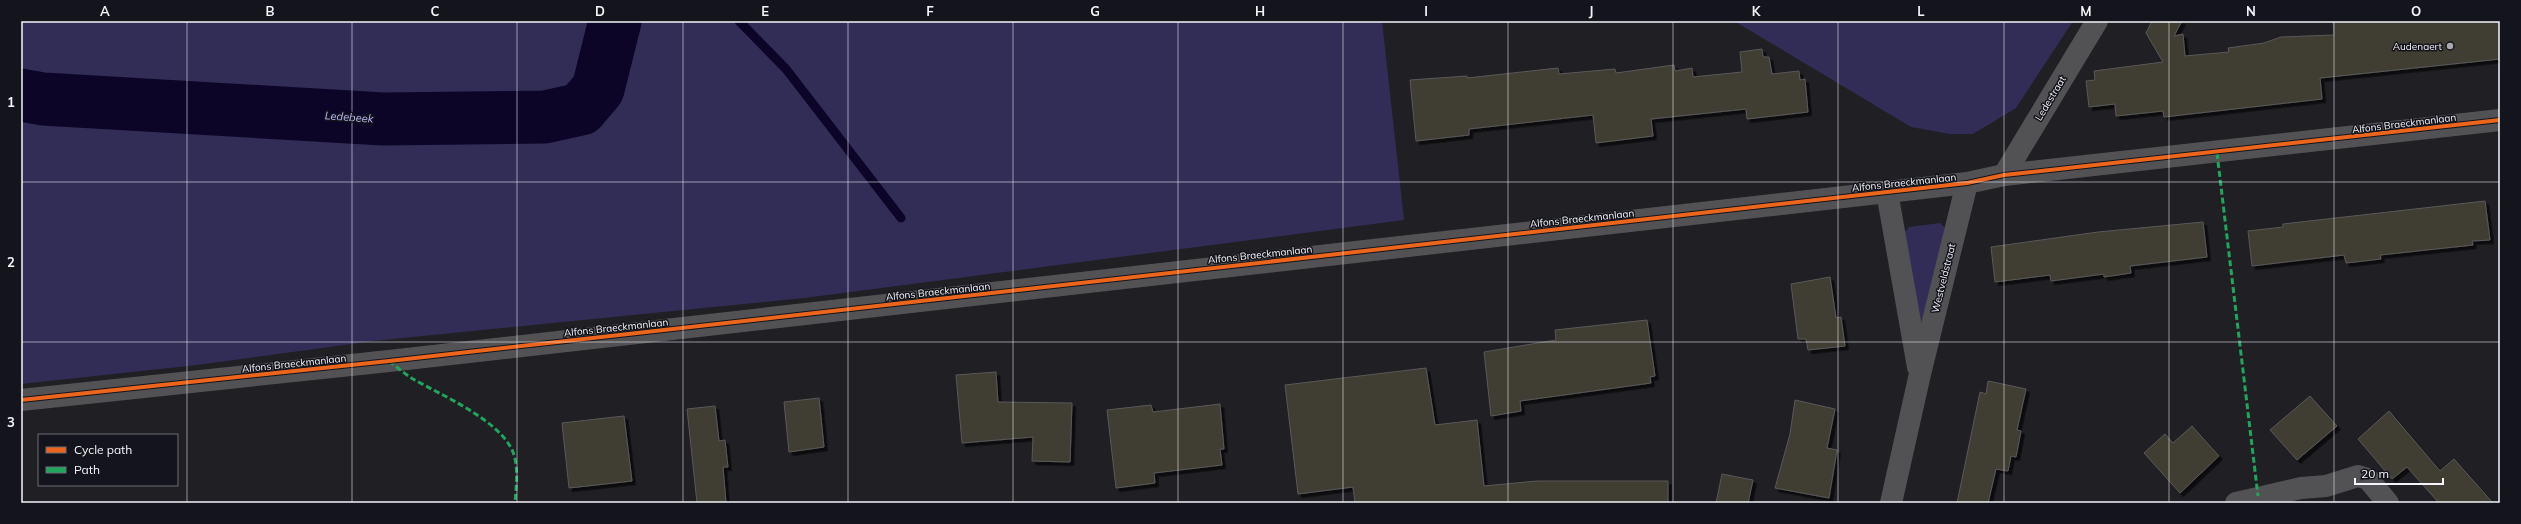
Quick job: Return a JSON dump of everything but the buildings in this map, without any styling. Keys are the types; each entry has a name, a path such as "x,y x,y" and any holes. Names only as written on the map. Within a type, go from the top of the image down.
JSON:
{"street":[{"name":"Ledestraat","path":"2004,175 2097,21"},
{"name":"Alfons Braeckmanlaan","path":"21,400 389,361 1967,183 2004,175 2500,120"},
{"name":"Westveldstraat","path":"1891,503 1920,374 1967,183"},
{"name":"Westveldstraat","path":"1887,192 1920,374"},
{"path":"2236,503 2301,488 2326,486 2358,476 2368,479 2388,503"},
{"path":"2311,503 2326,486"}],"shaded area":[{"path":"21,21 1382,21 1404,220 804,298 373,341 197,365 21,384"},
{"path":"1734,21 2073,21 2016,108 1973,134 1950,134 1911,127"},
{"path":"1940,223 1945,228 1923,322 1919,322 1905,232 1909,227"}],"waterway":[{"name":"Ledebeek","path":"21,95 43,99 383,119 545,117 581,109 598,89 615,21"},
{"path":"739,21 786,69 901,218"}],"marked path":[{"path":"2217,153 2258,496"},
{"path":"389,361 413,379 454,401 483,419 496,429 506,440 513,452 516,464 517,477 515,503"}],"cycle path":[{"path":"21,400 389,361 1967,183 2004,175 2500,120"}],"place":[{"name":"Audenaert","path":"2450,46"}]}
